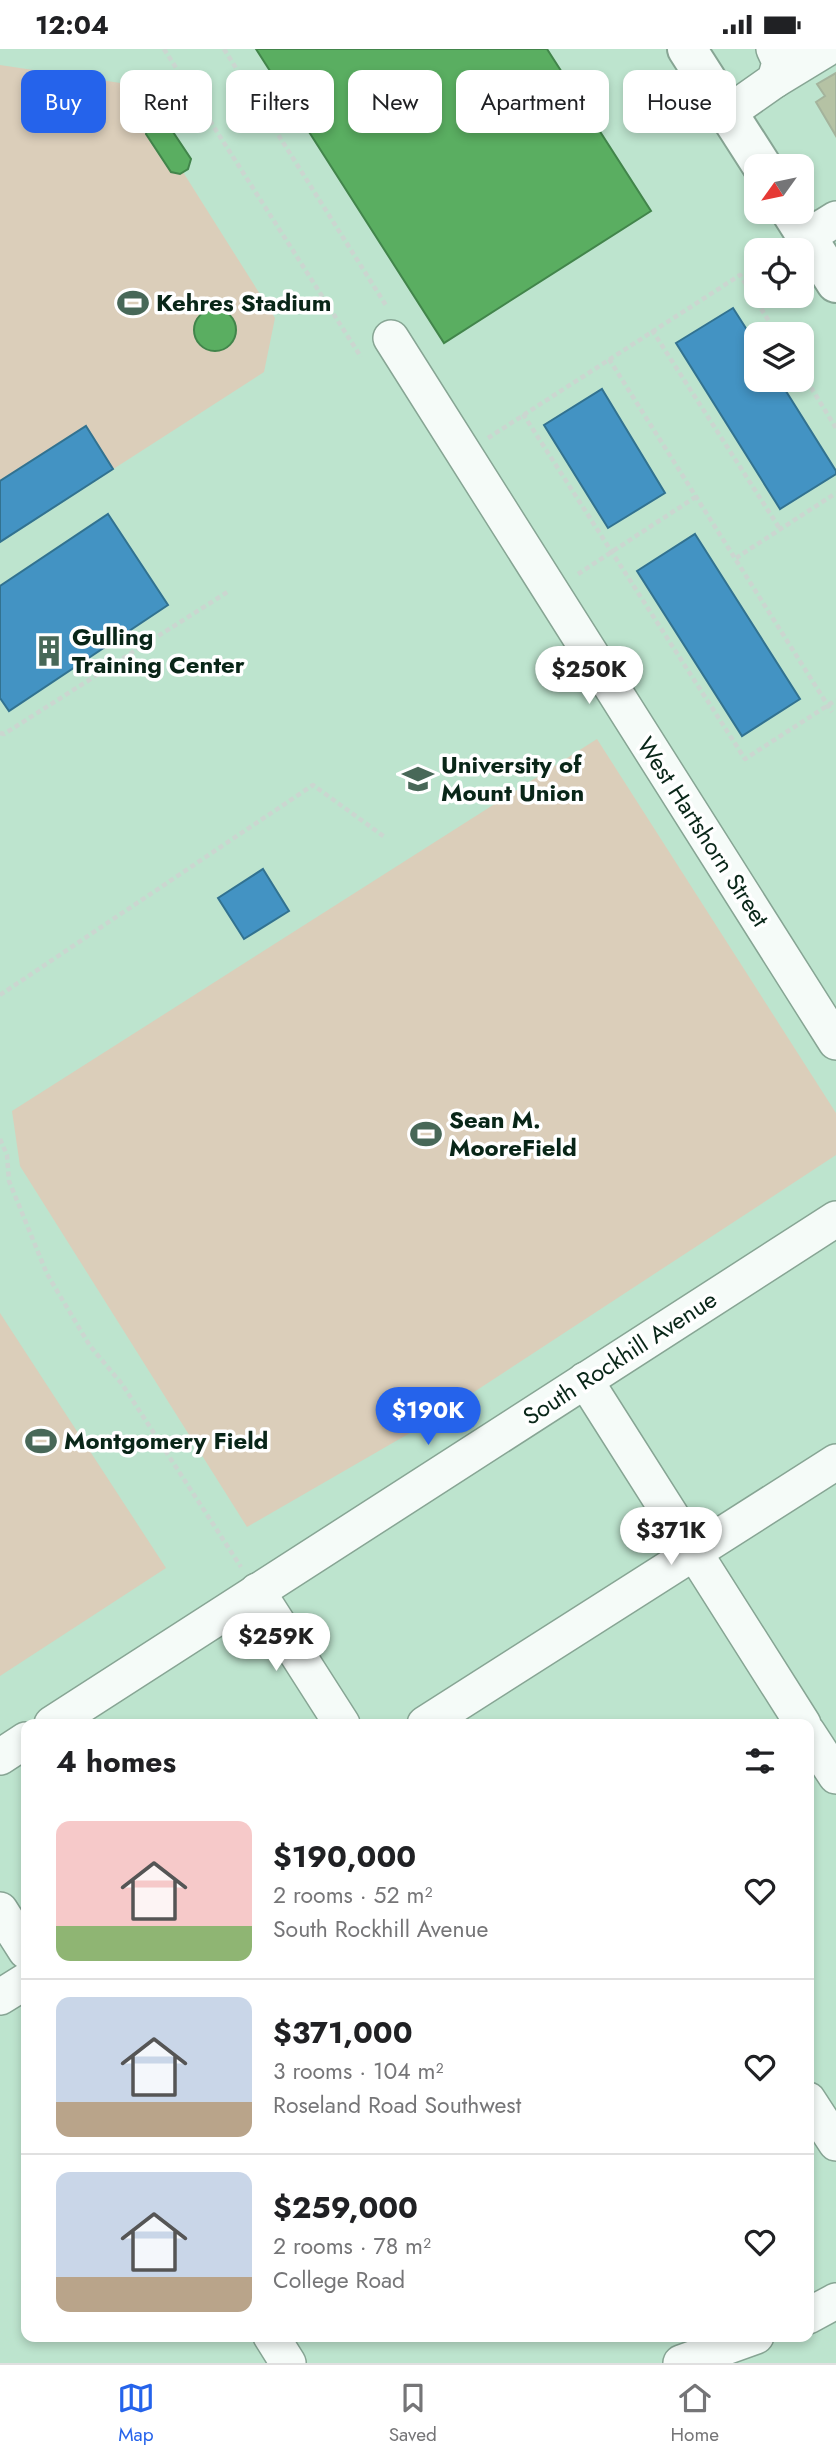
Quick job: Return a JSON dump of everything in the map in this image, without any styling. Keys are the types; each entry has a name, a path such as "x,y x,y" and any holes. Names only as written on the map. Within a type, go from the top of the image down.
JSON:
{"highway":[{"path":"687,49 700,70"},
{"path":"736,125 754,154"},
{"path":"812,224 836,283"}],"street":[{"path":"736,104 774,64 826,49"},
{"name":"West Hartshorn Street","path":"391,338 836,1042"},
{"name":"South Rockhill Avenue","path":"60,1719 836,1219"},
{"path":"585,1380 800,1719"},
{"path":"433,1719 836,1462"},
{"path":"257,1591 339,1719"},
{"path":"814,1742 836,1776"},
{"path":"0,1757 21,1743"},
{"path":"0,1910 21,1943"},
{"path":"0,1997 21,1984"},
{"path":"814,2109 836,2143"},
{"path":"814,2313 836,2301"},
{"path":"275,2342 288,2363"},
{"path":"681,2363 745,2345"}],"path":[{"path":"164,49 177,70"},
{"path":"224,49 391,315 391,338"},
{"path":"212,126 361,357"},
{"path":"464,454 740,275 769,322"},
{"path":"652,330 779,529"},
{"path":"609,359 832,712"},
{"path":"814,392 836,428"},
{"path":"523,414 745,759 836,700"},
{"path":"736,558 836,493"},
{"path":"551,592 697,496"},
{"path":"1,735 229,591"},
{"path":"0,995 313,785 386,838"},
{"path":"0,1139 7,1155 9,1181 47,1275 90,1346 122,1384 257,1591"},
{"path":"0,1153 7,1155"}],"shaded area":[{"name":"Kehres Stadium","path":"0,65 33,70 21,70 21,133 106,133 106,81 120,83 120,133 155,133 171,172 183,172 275,318 264,372 0,542"},
{"name":"Sean M. MooreField","path":"597,739 836,1113 836,1155 422,1426 247,1527 20,1166 12,1111"},
{"name":"Montgomery Field","path":"0,1313 166,1568 0,1676"}],"building: Schools":[{"path":"733,308 744,325 744,392 787,392 836,474 780,509 676,343"},
{"path":"602,389 665,493 608,528 544,425"},
{"path":"86,426 113,469 0,542 0,481"},
{"name":"Gulling Training Center","path":"108,514 168,605 9,711 0,698 0,586"},
{"path":"695,534 800,699 742,736 637,571"},
{"path":"263,869 289,911 244,939 218,898"}],"building: Public":[{"path":"256,49 547,49 560,70 456,70 456,133 601,133 651,211 444,343 310,133 334,133 334,70 269,70"},
{"path":"174,133 191,159 188,169 180,174 171,172 146,134"},
{"path":"215,309 230,315 236,330 230,345 215,351 200,345 194,330 200,315"}],"building: Other":[{"path":"836,73 836,136 816,102 825,96 817,84"}],"place":[{"name":"Kehres Stadium","path":"133,303"},
{"name":"Gulling Training Center","path":"49,651"},
{"name":"University of Mount Union","path":"418,779"},
{"name":"Sean M. MooreField","path":"426,1134"},
{"name":"Montgomery Field","path":"41,1441"}]}
